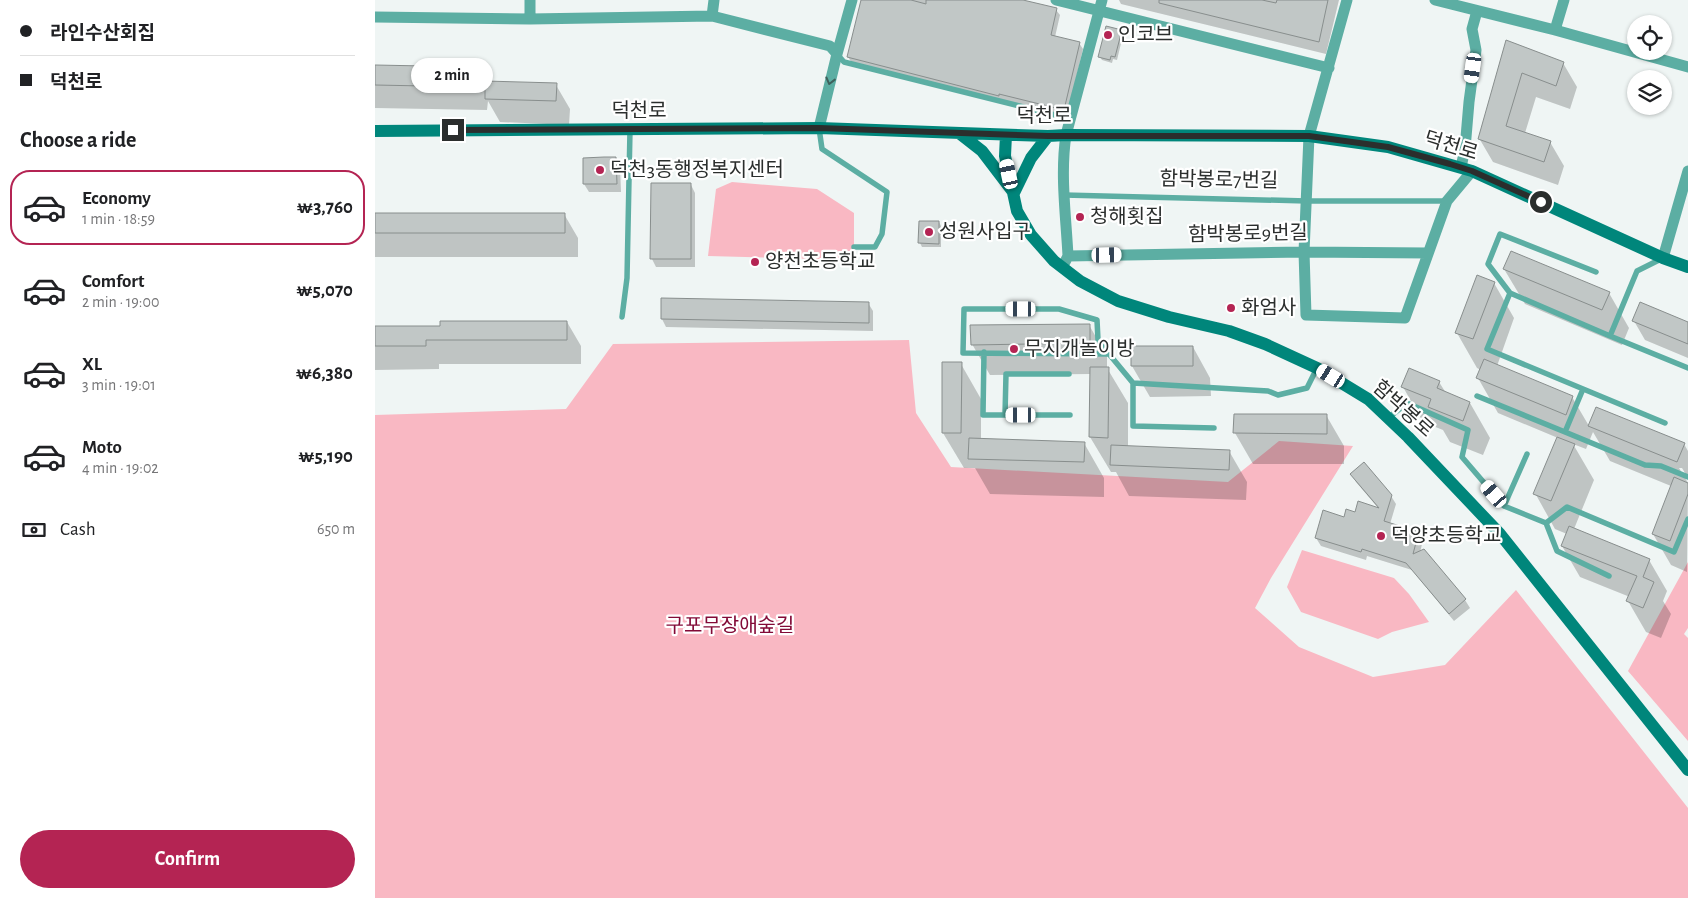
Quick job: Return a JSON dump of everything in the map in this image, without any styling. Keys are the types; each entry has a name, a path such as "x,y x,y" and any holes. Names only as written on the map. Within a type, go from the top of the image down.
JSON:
{"main road":[{"name":"덕천로","path":"375,131 819,128 1048,136 1309,136 1388,147 1467,169 1663,258 1688,267"},
{"path":"959,133 982,151 1013,193 1031,158 1048,136"},
{"name":"함박봉로","path":"1006,135 1005,156 1017,211 1031,235 1054,261 1065,262 1080,281 1118,302 1229,331 1265,344 1317,368 1368,399 1408,436 1500,534 1688,770"}],"street":[{"path":"530,0 530,19"},
{"path":"712,16 714,0"},
{"path":"819,128 852,0"},
{"path":"1056,0 1101,6 1329,68"},
{"path":"1347,0 1309,136 1304,252 1306,315 1405,318 1447,201 1467,169 1465,149 1476,50 1472,29 1477,11"},
{"path":"1435,0 1555,30 1688,67"},
{"path":"1555,30 1564,0"},
{"path":"1065,262 1063,149 1065,135 1101,6"},
{"path":"375,16 530,19 712,16 830,46 837,54"},
{"path":"1663,258 1688,171"},
{"name":"함박봉로9번길","path":"1065,262 1304,252 1428,253"}],"lane":[{"path":"837,54 844,62 1059,116"},
{"path":"819,128 822,149 887,192 882,234 875,247 854,247"},
{"path":"622,317 627,278 630,130"},
{"name":"함박봉로7번길","path":"1064,195 1307,201 1447,201"},
{"path":"1596,272 1500,234 1488,264 1510,293 1688,368"},
{"path":"1611,336 1637,271 1663,258"},
{"path":"1510,293 1487,349 1665,423"},
{"path":"1109,354 963,352 964,308 1059,309 1097,320 1099,340 1133,383 1133,426 1214,428"},
{"path":"984,352 983,415 1069,415"},
{"path":"1133,383 1268,391 1278,395 1307,388 1317,368"},
{"path":"1005,415 1006,374 1069,374"},
{"path":"1565,432 1583,389"},
{"path":"1477,396 1645,465 1661,466 1688,477"},
{"path":"1388,418 1407,403 1468,430 1462,457 1505,506 1545,523 1557,551 1609,576"},
{"path":"1505,506 1527,454"},
{"path":"1545,523 1567,507 1674,552 1688,519"}],"green space":[{"path":"732,182 817,189 854,213 854,260 708,256 716,189"},
{"name":"구포무장애숲길","path":"909,340 916,413 951,467 1228,482 1279,441 1353,446 1271,578 1255,608 1299,647 1373,677 1445,665 1516,590 1688,808 1688,898 375,898 375,415 566,409 613,344"},
{"path":"1302,550 1394,578 1409,594 1429,622 1392,632 1378,639 1301,612 1287,587"},
{"path":"1688,562 1688,628 1684,634 1688,638 1688,741 1628,671"}],"building":[{"path":"861,0 911,0 926,4 926,0 1023,0 1057,8 1051,35 1080,42 1064,110 999,94 999,96 847,57"},
{"path":"1159,0 1262,0 1276,3 1277,0 1328,0 1319,42 1159,3"},
{"path":"1106,26 1122,30 1115,57 1111,56 1110,60 1098,57"},
{"path":"1506,40 1564,62 1556,86 1522,73 1506,126 1551,141 1544,162 1478,139"},
{"path":"375,65 475,67 474,87 375,85"},
{"path":"485,81 557,83 556,101 485,99"},
{"path":"616,157 617,184 583,184 583,158"},
{"path":"651,183 691,183 691,259 650,259"},
{"path":"375,213 565,213 565,233 375,233"},
{"name":"성원사입구","path":"919,221 939,221 939,244 918,243"},
{"path":"1511,251 1610,292 1602,310 1503,269"},
{"path":"1477,275 1495,282 1473,339 1455,333"},
{"path":"661,298 869,302 869,323 661,319"},
{"path":"1640,302 1688,322 1688,344 1632,321"},
{"path":"440,321 567,321 567,340 426,340 426,346 375,346 375,326 440,326"},
{"path":"1090,324 1090,343 971,345 970,325"},
{"path":"1131,346 1193,346 1193,366 1131,366"},
{"path":"1484,359 1573,396 1566,415 1476,378"},
{"path":"942,362 962,362 961,433 942,433"},
{"path":"1090,367 1109,367 1108,438 1089,437"},
{"path":"1409,368 1440,381 1437,388 1470,402 1463,421 1428,407 1431,399 1401,387"},
{"path":"1596,407 1685,443 1677,462 1588,426"},
{"path":"1234,414 1327,414 1327,434 1233,433"},
{"path":"1557,437 1575,444 1551,501 1533,494"},
{"path":"969,438 1085,442 1084,462 968,459"},
{"path":"1111,445 1230,450 1229,470 1110,465"},
{"path":"1364,462 1392,495 1384,521 1416,531 1418,535 1413,554 1424,549 1466,599 1449,614 1406,563 1362,549 1361,552 1315,538 1323,510 1344,517 1346,509 1355,512 1358,501 1379,508 1350,474"},
{"path":"1674,477 1688,483 1688,494 1670,541 1652,534"},
{"path":"1569,526 1650,559 1643,577 1654,582 1643,608 1626,601 1637,576 1561,546"}],"place":[{"name":"인코브","path":"1108,35"},
{"name":"덕천3동행정복지센터","path":"600,170"},
{"name":"청해횟집","path":"1080,217"},
{"name":"성원사입구","path":"929,232"},
{"name":"양천초등학교","path":"755,262"},
{"name":"화엄사","path":"1231,308"},
{"name":"무지개놀이방","path":"1014,349"},
{"name":"덕양초등학교","path":"1381,536"}],"route":[{"path":"453,130 819,128 1048,136 1309,136 1388,147 1450,164 1472,171 1541,202"}]}
